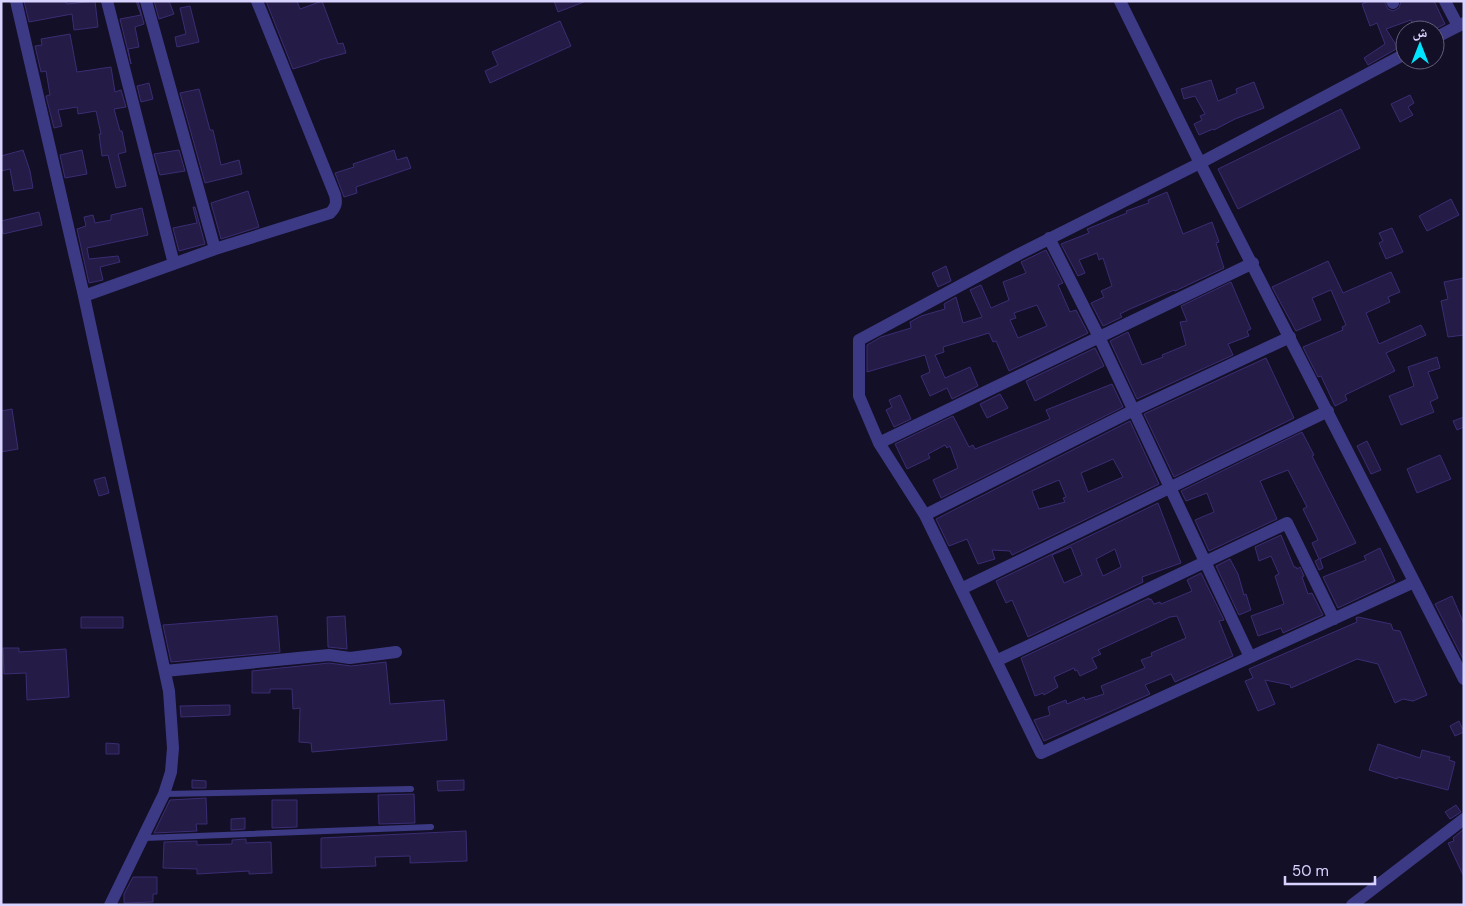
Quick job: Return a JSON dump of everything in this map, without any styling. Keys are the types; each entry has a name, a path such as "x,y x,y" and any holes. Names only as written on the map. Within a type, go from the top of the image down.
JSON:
{"street":[{"path":"16,1 84,296 170,692 171,772 164,794 144,838 110,905"},
{"path":"107,1 174,264"},
{"path":"146,1 215,249"},
{"path":"84,296 215,249 330,213 336,205 335,195 257,1"},
{"path":"1120,1 1200,163 1253,263 1464,680"},
{"path":"1445,1 1461,25 1445,33"},
{"path":"1395,59 1200,163 1049,238 859,340 859,396 878,442 924,515 1041,752 1414,582"},
{"path":"1049,238 1099,337 1250,657"},
{"path":"878,442 1253,263"},
{"path":"924,515 1134,410 1290,337"},
{"path":"961,589 1328,411"},
{"path":"996,661 1287,523 1334,619"},
{"path":"165,671 329,655 350,658 396,652"},
{"path":"1352,905 1464,818"}],"lane":[{"path":"164,794 411,789"},
{"path":"144,838 431,827"}],"building":[{"path":"24,1 66,1 67,4 95,1 98,27 74,30 72,14 29,22"},
{"path":"136,1 138,1 144,24 135,27 139,47 128,49 131,64 120,19 141,15"},
{"path":"154,1 169,1 174,14 159,19"},
{"path":"266,1 297,1 300,9 322,1 338,44 343,43 346,53 293,69"},
{"path":"554,1 584,1 584,2 558,12"},
{"path":"1369,1 1384,1 1388,9 1393,11 1399,8 1401,1 1434,1 1443,20 1395,20 1395,26 1386,29 1395,43 1395,50 1368,65 1364,58 1385,44 1377,23 1370,26 1362,4"},
{"path":"190,6 199,42 177,47 175,37 186,34 180,8"},
{"path":"560,21 571,46 490,83 485,71 498,65 492,52"},
{"path":"70,34 77,72 111,67 115,92 121,90 126,107 114,109 120,131 122,131 126,152 118,154 126,186 116,188 108,155 102,156 99,134 101,134 96,111 78,114 77,107 58,110 62,126 54,128 46,96 50,95 46,71 41,72 35,46 42,45 41,39"},
{"path":"1211,80 1218,101 1237,93 1236,89 1254,82 1264,108 1199,135 1194,124 1202,120 1200,116 1205,114 1195,96 1184,99 1181,89"},
{"path":"149,83 153,99 141,102 137,86"},
{"path":"199,89 210,130 213,130 221,165 239,160 242,174 205,183 180,93"},
{"path":"1410,95 1414,103 1408,107 1413,115 1400,122 1391,104"},
{"path":"1341,109 1360,148 1238,209 1218,169"},
{"path":"23,150 33,188 14,191 10,169 1,171 1,156"},
{"path":"82,150 87,174 65,178 60,155"},
{"path":"179,150 185,171 160,175 154,154"},
{"path":"394,150 397,160 407,157 411,168 356,187 357,193 344,197 335,173 354,167 353,164"},
{"path":"248,191 259,227 221,239 211,203"},
{"path":"1167,192 1183,234 1212,222 1219,242 1216,243 1224,268 1130,309 1120,314 1122,317 1103,326 1091,303 1104,297 1101,291 1112,286 1103,258 1099,260 1097,253 1079,260 1085,273 1078,276 1061,244 1089,233 1087,229 1127,213 1126,211 1149,203 1148,200"},
{"path":"1451,199 1459,215 1427,231 1419,216"},
{"path":"193,207 195,207 205,244 179,251 173,228 197,223"},
{"path":"142,208 148,235 87,248 89,259 118,256 120,262 100,267 103,280 89,283 77,229 86,226 84,217 93,215 95,223 111,220 111,215"},
{"path":"39,212 42,225 3,234 1,221"},
{"path":"1392,228 1403,252 1386,259 1379,243 1383,241 1379,233"},
{"path":"1046,250 1063,283 1058,285 1070,312 1076,310 1088,333 1009,371 996,341 993,342 989,333 943,347 944,352 935,355 945,378 970,367 978,386 952,399 947,388 930,396 921,376 930,372 925,355 867,372 867,345 881,337 911,328 910,322 921,316 945,309 944,304 956,297 963,323 982,317 970,290 981,285 991,308 1009,300 1003,282 1026,273 1021,262","holes":["1037,305 1047,326 1018,338 1010,320 1016,318 1014,313"]},
{"path":"1328,261 1343,293 1391,272 1400,292 1388,297 1390,302 1366,313 1379,344 1421,325 1426,335 1386,353 1395,371 1345,395 1347,400 1335,406 1321,376 1318,377 1303,347 1343,330 1342,327 1346,325 1331,290 1312,298 1321,320 1296,331 1272,287"},
{"path":"946,266 951,281 938,287 932,273"},
{"path":"1464,278 1464,335 1448,337 1441,301 1448,299 1444,282"},
{"path":"1231,282 1251,329 1247,331 1249,336 1228,344 1233,355 1137,399 1110,341 1128,332 1142,365 1163,357 1162,355 1186,345 1180,322 1187,321 1181,306"},
{"path":"1095,348 1104,366 1035,401 1026,381"},
{"path":"1437,357 1440,368 1428,372 1438,398 1430,402 1434,412 1401,425 1389,396 1414,386 1408,367"},
{"path":"1266,358 1294,418 1174,477 1144,414"},
{"path":"1112,384 1123,407 941,498 933,480 958,468 950,446 947,448 945,445 928,454 930,458 907,469 895,444 953,416 969,447 973,445 975,449 1050,419 1046,410"},
{"path":"1000,394 1008,408 987,418 980,404"},
{"path":"900,395 911,419 894,427 886,410 892,407 889,400"},
{"path":"12,409 18,449 1,452 1,411"},
{"path":"1464,417 1464,427 1457,430 1453,421"},
{"path":"1130,421 1159,484 1012,555 1010,551 992,550 995,559 978,564 967,539 949,546 936,519","holes":["1113,459 1123,477 1088,492 1081,473","1059,480 1066,497 1063,498 1065,502 1039,509 1032,491"]},
{"path":"1302,432 1314,455 1312,456 1356,543 1320,559 1323,568 1319,570 1315,561 1319,559 1312,543 1318,540 1303,509 1307,507 1288,470 1260,481 1277,519 1209,551 1195,520 1214,512 1207,493 1186,501 1181,491"},
{"path":"1367,441 1381,470 1371,474 1357,446"},
{"path":"1440,455 1451,479 1417,493 1407,469"},
{"path":"105,477 109,493 99,496 94,480"},
{"path":"1158,503 1181,563 1142,577 1143,582 1028,637 1012,600 1006,603 996,581","holes":["1071,547 1082,575 1064,583 1052,555","1115,549 1121,567 1103,576 1096,559"]},
{"path":"1281,535 1294,567 1297,569 1300,567 1308,594 1312,593 1323,615 1283,633 1281,628 1258,636 1251,616 1284,604 1275,576 1279,574 1271,556 1259,561 1255,547"},
{"path":"1380,548 1395,581 1338,608 1323,577 1366,560 1364,556"},
{"path":"1230,559 1238,574 1251,610 1239,615 1216,566"},
{"path":"1201,573 1224,620 1219,621 1233,656 1175,682 1171,674 1145,685 1150,694 1044,741 1034,720 1050,715 1048,707 1066,700 1067,704 1084,697 1085,700 1104,694 1101,686 1145,668 1141,660 1152,656 1151,653 1186,638 1177,616 1170,617 1098,650 1101,654 1092,658 1097,668 1080,676 1074,668 1054,677 1058,687 1044,695 1043,693 1035,696 1021,658 1149,598 1154,604 1160,602 1161,604 1192,591 1187,580"},
{"path":"1452,596 1464,624 1464,661 1435,604"},
{"path":"277,616 280,652 171,662 163,625"},
{"path":"345,616 347,649 328,647 327,617"},
{"path":"81,617 123,617 123,628 81,628"},
{"path":"1356,618 1391,624 1393,630 1400,631 1427,695 1413,701 1403,699 1395,703 1378,664 1357,659 1291,688 1290,685 1265,680 1275,704 1258,711 1245,681 1253,678 1249,669 1357,622"},
{"path":"3,648 19,648 19,652 66,649 69,697 27,700 26,673 4,674"},
{"path":"386,662 390,704 444,700 447,740 312,752 311,743 299,742 300,708 293,709 292,689 270,689 270,693 252,693 252,671 329,663 351,666"},
{"path":"230,705 230,715 181,717 180,706"},
{"path":"1459,721 1464,732 1455,736 1450,726"},
{"path":"106,743 119,744 119,754 106,754"},
{"path":"1378,744 1420,758 1422,750 1450,757 1449,760 1455,762 1448,790 1398,777 1397,779 1369,770"},
{"path":"192,780 206,781 206,788 192,788"},
{"path":"464,780 464,790 438,791 437,781"},
{"path":"414,794 415,823 379,824 378,795"},
{"path":"206,798 207,824 196,824 197,831 154,833 170,800"},
{"path":"272,800 297,800 297,827 272,828"},
{"path":"1456,805 1461,812 1450,819 1445,812"},
{"path":"245,818 245,829 231,830 231,819"},
{"path":"1464,829 1464,877 1448,843 1454,841 1453,838"},
{"path":"466,831 467,861 410,863 410,856 375,857 376,866 321,868 321,838"},
{"path":"246,839 246,843 271,842 272,873 249,874 249,871 197,874 197,869 163,868 164,842 197,841 197,845 232,844 232,840"},
{"path":"133,877 157,877 157,894 153,894 153,902 124,903 124,894"}]}
